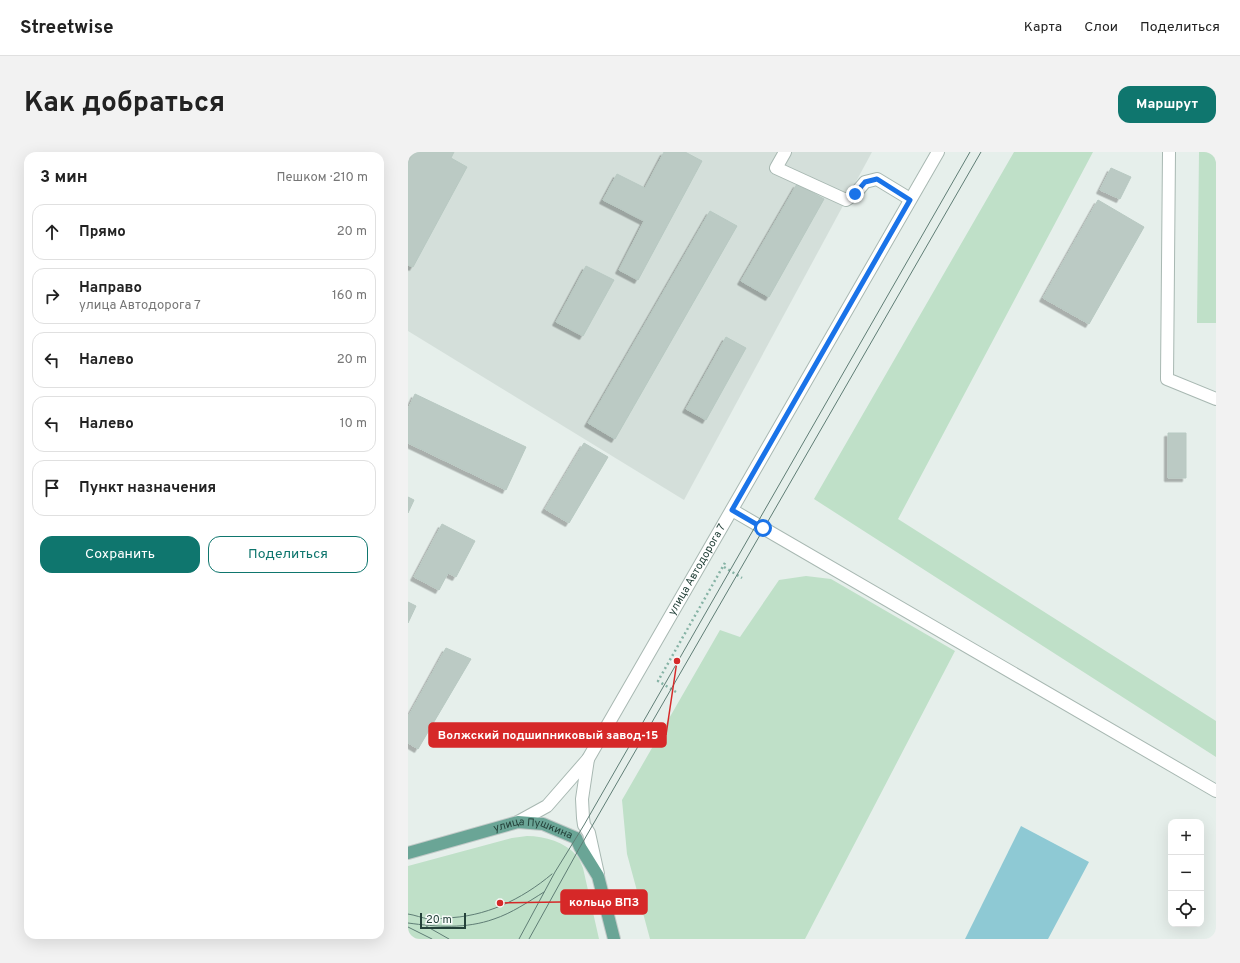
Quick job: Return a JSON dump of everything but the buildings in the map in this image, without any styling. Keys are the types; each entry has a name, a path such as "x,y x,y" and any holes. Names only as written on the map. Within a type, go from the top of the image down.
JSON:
{"main road":[{"name":"улица Пушкина","path":"408,852 518,822 543,824 576,838 598,876 614,939"}],"street":[{"path":"784,152 776,168 846,200 855,194 865,182 877,179 910,200"},
{"name":"улица Автодорога 7","path":"518,822 547,806 588,758 938,152"},
{"path":"1169,152 1167,379 1216,399"},
{"path":"732,510 1216,791"},
{"name":"улица Автодорога 7","path":"588,758 582,799 583,818 584,825 589,833 598,876"}],"path":[{"path":"676,692 658,681 724,567 726,561"},
{"path":"724,567 742,578"}],"shaded area":[{"path":"408,152 872,152 684,500 408,331"}],"green space":[{"path":"1014,152 1093,152 898,519 1216,721 1216,757 814,499"},
{"path":"1199,152 1216,152 1216,323 1197,323"},
{"path":"806,576 831,579 955,651 805,939 650,939 627,854 622,800 720,630 740,637 779,580"},
{"path":"527,836 541,837 554,841 567,847 578,857 583,868 599,939 408,939 408,866 512,838"}],"water":[{"path":"1021,826 1089,862 1048,939 965,939"}],"tram line":[{"path":"519,939 555,872 584,825 970,152"},
{"path":"529,939 580,847 981,152"},
{"path":"408,914 429,919 460,917 474,914 515,899 528,892 552,874"},
{"path":"408,923 462,926 483,922 507,914 544,892"},
{"path":"426,926 449,939"},
{"path":"408,927 432,939"}],"place":[{"name":"Волжский подшипниковый завод-15","path":"677,661"},
{"name":"кольцо ВПЗ","path":"500,903"}],"route":[{"path":"763,528 732,510 910,200 877,179 865,182 855,194"}]}
